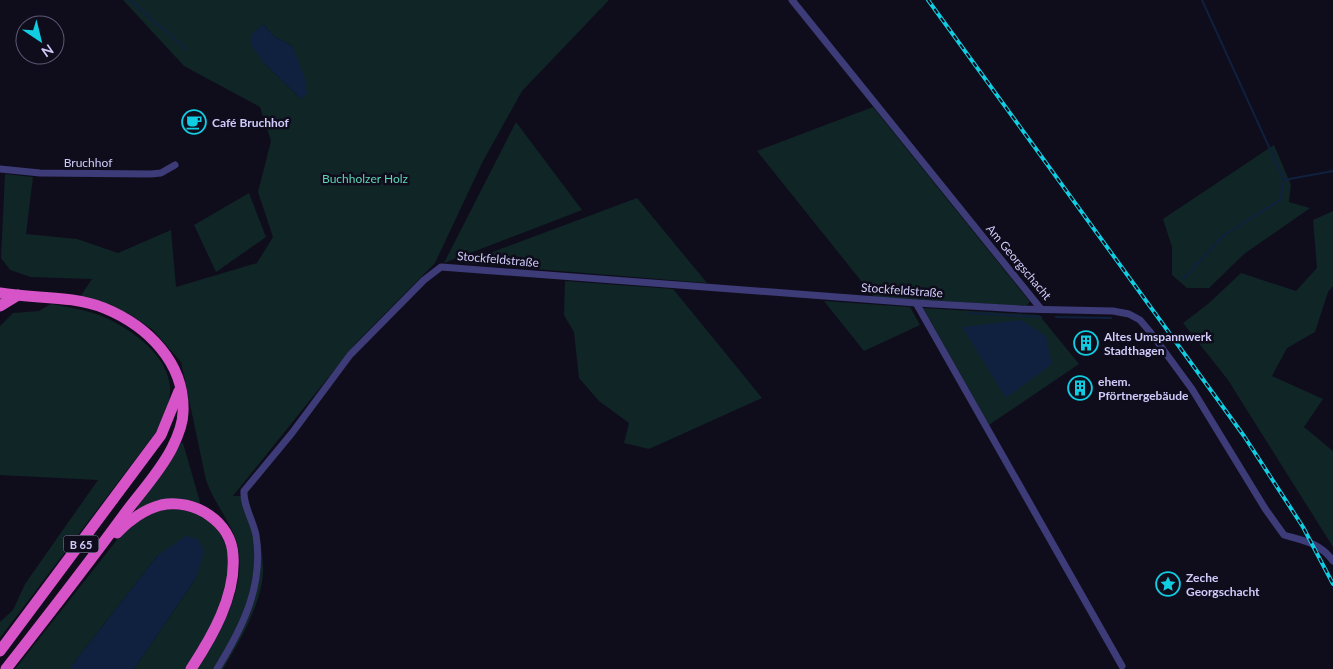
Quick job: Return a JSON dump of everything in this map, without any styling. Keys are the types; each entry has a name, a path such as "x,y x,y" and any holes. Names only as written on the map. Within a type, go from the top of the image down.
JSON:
{"highway":[{"name":"B 65","path":"0,293 74,300 115,313 139,328 164,351 174,366 181,385 183,413 171,449 85,568 6,669"},
{"path":"0,306 18,295"},
{"name":"B 65","path":"0,651 161,436 181,385"},
{"path":"85,568 122,528 141,513 162,505 184,505 203,512 221,524 229,538 234,555 233,576 226,601 206,645 191,669"}],"street":[{"name":"Am Georgschacht","path":"792,0 1041,309 1113,311 1129,314 1140,320 1208,412 1266,510 1284,535 1311,541 1326,550 1333,561"},
{"name":"Bruchhof","path":"0,169 40,173 151,174 167,170 174,165"},
{"name":"Stockfeldstraße","path":"217,669 243,622 257,580 256,536 244,499 244,490 292,433 350,356 424,280 441,267 916,303 1041,309"},
{"path":"916,303 1122,666"}],"green space":[{"name":"Buchholzer Holz","path":"123,0 609,0 522,91 482,163 435,263 356,343 233,496 247,496 262,550 263,572 256,605 241,638 223,669 197,669 224,623 231,605 237,587 239,552 234,535 206,480 181,362 153,330 131,315 108,305 80,297 92,279 31,277 10,270 1,258 5,174 33,177 26,234 77,239 118,253 171,230 176,287 257,263 273,237 258,192 271,141 260,107 184,66","holes":["263,24 274,36 292,46 301,99 264,63"]},
{"path":"873,107 1030,302 1026,306 874,297 757,151"},
{"path":"516,122 582,210 444,263"},
{"path":"1274,145 1291,185 1289,202 1310,208 1244,254 1209,288 1187,288 1172,275 1172,247 1163,219"},
{"path":"249,193 266,237 216,272 194,225"},
{"path":"637,198 707,283 463,263"},
{"path":"1333,211 1333,286 1328,292 1315,332 1287,348 1272,376 1323,399 1304,427 1333,451 1333,547 1228,380 1183,323 1208,304 1241,273 1296,291 1317,268 1313,220"},
{"path":"565,281 673,289 762,398 649,449 624,443 629,423 599,401 579,378 574,332 564,315"},
{"path":"824,301 910,307 920,325 864,351"},
{"path":"51,304 99,315 135,335 147,345 164,367 169,380 170,393 165,413 156,432 0,638 0,622 13,610 25,584 98,480 0,475 0,326 13,313 39,311"},
{"path":"923,308 1039,315 1079,364 989,425"},
{"path":"180,443 183,443 199,504 183,500 168,500 138,509 136,506"},
{"path":"162,509 187,511 208,520 219,532 227,549 229,566 222,603 206,638 187,669 134,669 196,578 158,555 72,665 72,669 15,669 124,531 143,517"}],"water":[{"path":"263,24 274,36 292,46 304,75 307,94 301,99 264,63 252,46 252,34"},
{"path":"1021,320 1046,336 1052,364 1006,398 962,327"},
{"path":"186,536 198,539 204,551 196,578 134,669 72,669 72,665 158,555"}],"waterway":[{"path":"130,0 186,49"},
{"path":"1202,0 1284,180 1333,171"},
{"path":"1183,279 1224,235 1280,200 1284,180"},
{"path":"969,313 1041,317"},
{"path":"1056,317 1111,318"}],"railway":[{"path":"928,0 1244,436 1303,527 1333,584"}],"place":[{"name":"Café Bruchhof","path":"194,122"},
{"name":"Altes Umspannwerk Stadthagen","path":"1086,343"},
{"name":"ehem. Pförtnergebäude","path":"1080,388"},
{"name":"Zeche Georgschacht","path":"1168,584"}]}
